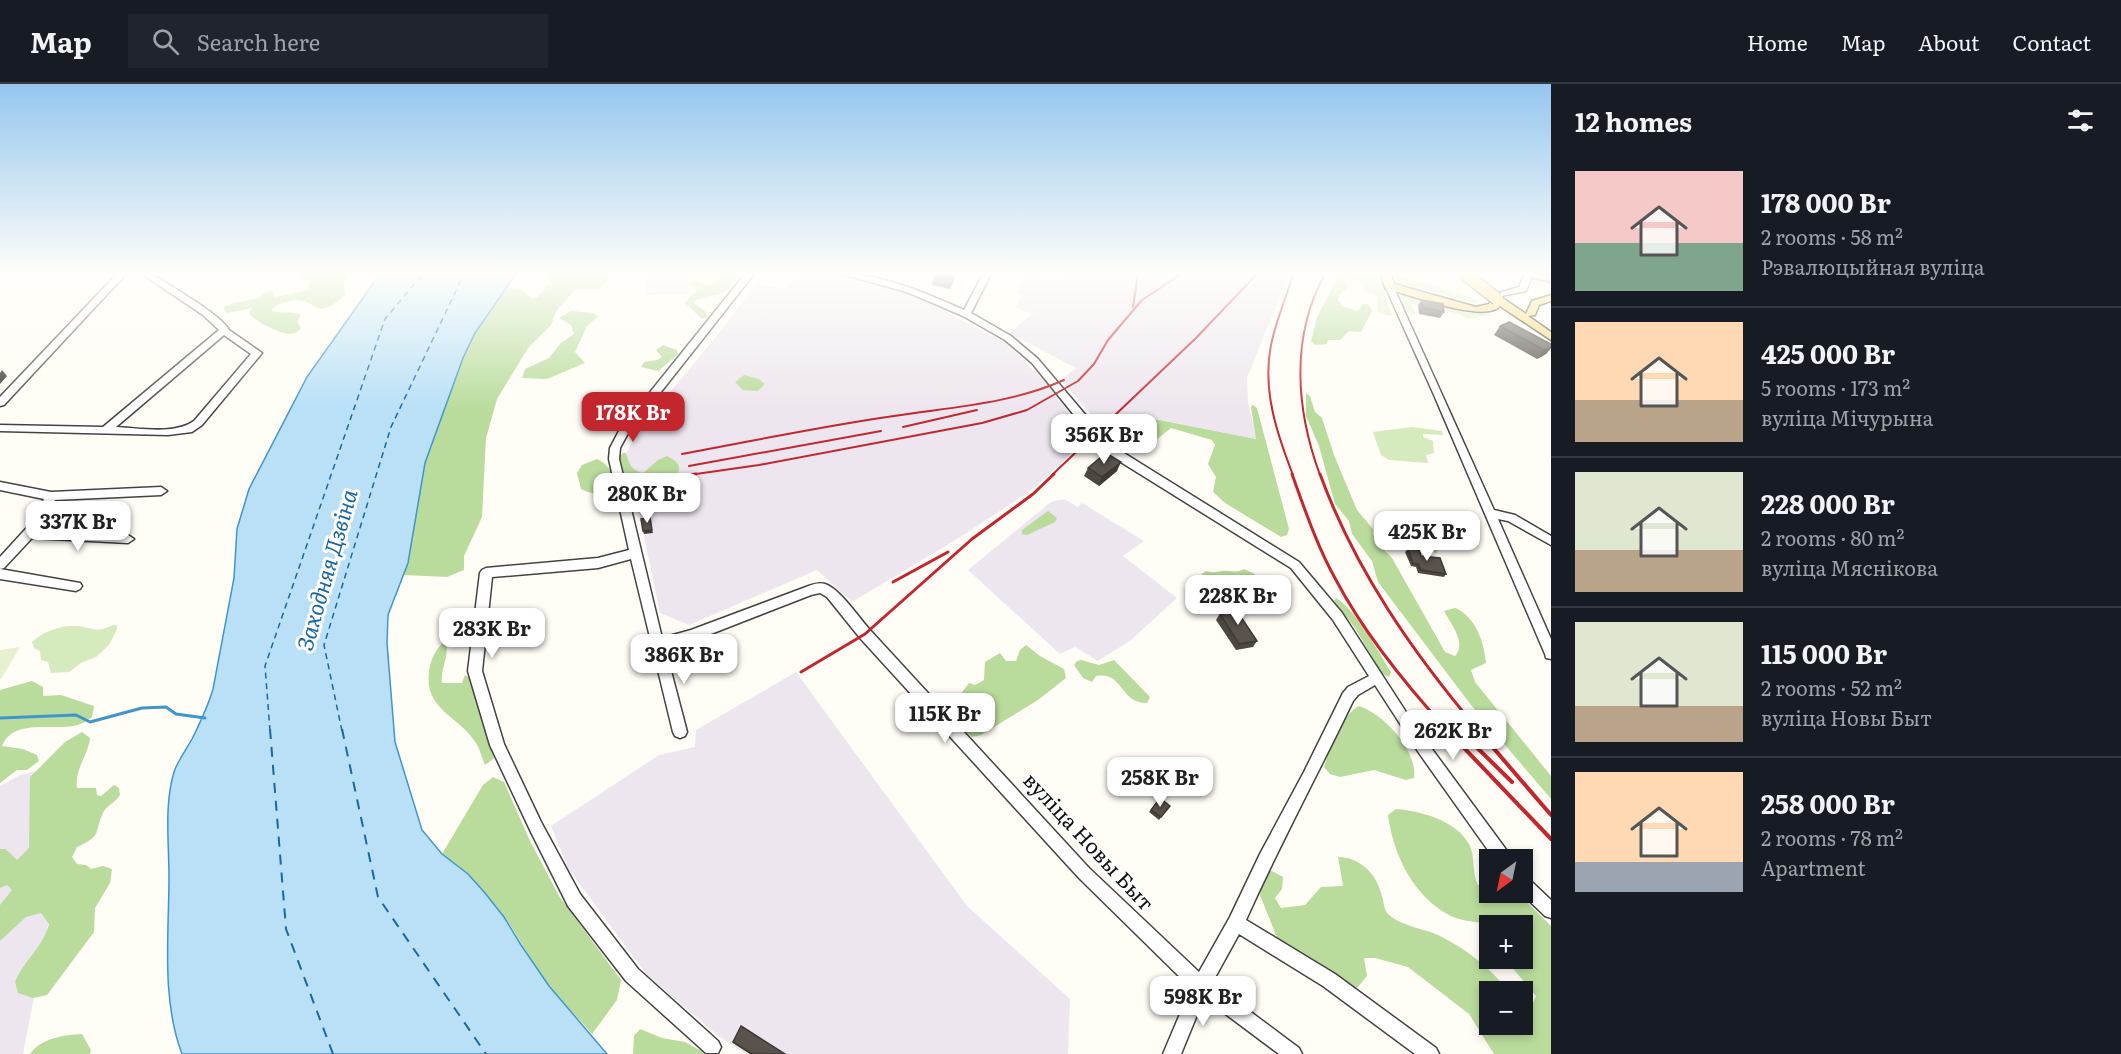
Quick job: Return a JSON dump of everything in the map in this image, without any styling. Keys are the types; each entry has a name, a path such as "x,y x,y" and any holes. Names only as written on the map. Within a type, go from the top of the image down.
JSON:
{"main road":[{"path":"1545,328 1551,337"}],"street":[{"path":"0,403 79,319"},
{"path":"0,428 168,432 188,430 198,423 257,353 224,331 224,328 214,319"},
{"path":"680,732 614,459 617,441 714,319"},
{"path":"975,319 1008,338 1035,361 1107,448 1295,565 1315,584 1361,649 1397,710 1497,849"},
{"path":"1402,319 1420,351 1551,654"},
{"path":"107,429 224,331"},
{"path":"0,486 51,496 161,491"},
{"path":"0,565 29,534 48,506 51,496"},
{"path":"1490,513 1511,518 1551,541"},
{"path":"29,534 128,539"},
{"path":"635,553 598,563 486,573 475,670 497,745 574,900 632,975 712,1047"},
{"path":"0,574 76,586"},
{"name":"вуліца Новы Быт","path":"658,645 693,635 810,590 822,588 831,594 1084,873 1201,985"},
{"path":"1172,1054 1201,985 1236,922 1265,859 1310,777 1348,697 1353,691 1378,677"},
{"path":"1533,895 1551,910"},
{"path":"1236,922 1329,980 1430,1054"},
{"path":"1201,985 1293,1054"}],"shaded area":[{"path":"729,319 960,319 1005,342 1050,387 1084,433 1067,458 1029,492 954,541 852,602 817,570 689,625 660,613 637,503 637,490 626,454 637,432"},
{"path":"1026,319 1271,319 1247,378 1248,403 1257,439 1155,419 1121,443 1099,423 1061,380 1076,368 1009,333"},
{"path":"1064,499 1078,507 1082,503 1144,541 1123,556 1177,598 1131,640 1098,661 1075,647 1060,654 968,570 1051,502"},
{"path":"796,672 967,906 1070,999 1068,1054 746,1054 717,1035 646,974 568,868 551,826 659,755 695,747 696,730"},
{"path":"49,768 73,795 23,1054 0,1054 0,786 20,775"}],"green space":[{"path":"256,319 299,319 297,322 301,328 297,332 288,334"},
{"path":"485,319 553,319 551,325 528,348 497,399 486,438 482,517 464,556 464,570 447,577 404,575 425,463 463,358"},
{"path":"561,319 594,319 587,326 575,352 585,363 547,379 522,378 525,369 549,358 561,343 574,334 571,325"},
{"path":"1316,319 1368,319 1361,332 1349,331 1340,340 1328,340 1327,344 1315,345 1311,341"},
{"path":"663,345 677,350 678,354 658,371 641,367 644,362 662,357 656,350"},
{"path":"744,375 759,379 765,384 758,391 743,390 735,382"},
{"path":"1306,393 1310,396 1315,412 1322,418 1334,455 1357,510 1373,529 1373,535 1378,539 1421,541 1437,547 1437,553 1383,542 1379,545 1392,558 1445,652 1455,656 1459,639 1444,611 1455,608 1474,624 1481,639 1486,663 1471,670 1475,682 1551,776 1551,799 1471,705 1378,582 1372,561 1352,534 1349,521 1335,504 1319,446 1306,416"},
{"path":"1253,405 1257,408 1289,529 1287,535 1281,537 1225,503 1213,492 1216,477 1208,464 1215,445 1212,440 1171,428 1143,447 1129,449 1122,447 1121,443 1154,419 1256,439 1251,407"},
{"path":"1412,427 1442,431 1443,435 1423,434 1423,437 1433,441 1434,453 1426,455 1428,463 1389,460 1381,455 1373,432"},
{"path":"626,453 631,466 639,472 643,473 658,460 667,456 676,462 679,471 671,484 637,483 622,472 619,457"},
{"path":"597,459 612,473 616,493 598,494 581,489 577,473 582,465"},
{"path":"1048,511 1057,518 1055,522 1027,535 1022,534 1022,530"},
{"path":"1244,569 1255,574 1248,582 1223,594 1214,593 1201,581 1202,574 1206,571 1236,572"},
{"path":"1280,578 1288,579 1291,584 1281,585 1262,602 1236,605 1233,600"},
{"path":"1336,598 1344,604 1366,632 1391,672 1389,677 1382,674 1355,628 1334,601"},
{"path":"117,625 117,629 109,645 96,657 81,663 69,672 51,673 48,662 41,660 40,651 34,648 32,642 41,635 58,628 76,626 97,630"},
{"path":"445,640 447,651 442,683 462,683 465,675 472,679 494,758 485,765 476,743 444,712 432,695 429,685 430,667 434,655"},
{"path":"1026,645 1040,656 1064,669 1066,678 1038,700 981,735 972,737 953,722 950,708 969,683 975,685 984,680 985,662 1000,653 1006,661 1016,661 1020,650"},
{"path":"20,647 1,679 0,679 0,650"},
{"path":"1081,660 1099,665 1114,660 1150,697 1147,703 1131,698 1112,678 1096,676 1092,682 1083,678 1074,665"},
{"path":"32,681 43,687 43,696 61,695 94,706 92,717 83,723 71,726 26,728 16,731 2,746 23,749 37,755 39,761 27,770 17,770 0,783 0,690"},
{"path":"1359,706 1379,717 1405,745 1414,767 1414,778 1406,780 1374,770 1340,777 1330,774 1324,767 1342,724 1347,716"},
{"path":"82,732 90,738 77,775 77,788 96,788 97,795 101,796 114,785 119,788 120,795 104,811 94,837 77,847 72,857 77,864 86,865 91,869 103,866 112,869 110,883 95,908 94,932 47,995 33,998 18,993 15,982 42,940 49,924 41,913 26,917 0,941 0,905 12,890 7,885 0,888 0,849 6,849 17,860 29,848 30,777 65,742"},
{"path":"493,777 504,782 530,841 559,896 621,980 617,1000 592,1034 549,985 497,907 475,883 442,854 483,785"},
{"path":"1396,809 1416,812 1447,823 1463,836 1471,849 1479,885 1479,903 1528,903 1551,926 1551,1054 1494,1054 1482,1035 1533,1035 1533,1002 1536,996 1533,992 1533,981 1523,981 1513,969 1533,969 1533,915 1479,915 1479,922 1451,916 1438,908 1426,898 1407,873 1395,845 1388,815"},
{"path":"1338,857 1360,863 1371,873 1379,886 1388,914 1406,925 1434,933 1450,941 1479,962 1479,969 1488,969 1499,981 1479,981 1479,1030 1469,1014 1408,967 1375,958 1364,958 1367,976 1357,988 1339,983 1296,955 1277,938 1260,895 1264,873 1272,871 1283,877 1282,889 1275,898 1281,908 1305,905 1321,887 1343,886"},
{"path":"640,1029 662,1038 685,1042 707,1054 633,1054 634,1036"},
{"path":"82,1034 91,1050 90,1054 30,1054 40,1044 47,1041"}],"water":[{"name":"Заходняя Дзвіна","path":"348,319 485,319 463,358 425,463 408,563 388,615 387,643 395,742 422,830 442,854 468,874 485,893 504,917 549,986 607,1054 182,1054 171,1011 168,966 168,824 171,785 176,768 198,727 213,689 234,578 237,529 249,489 307,377"}],"building":[{"path":"1509,322 1551,344 1551,347 1544,350 1500,326"},
{"path":"1106,453 1121,462 1102,477 1088,468"},
{"path":"650,517 652,530 643,531 641,519"},
{"path":"1408,549 1419,550 1421,556 1440,558 1446,574 1421,570 1418,564 1413,563"},
{"path":"1235,608 1257,641 1239,644 1220,614 1224,613 1222,610"},
{"path":"1160,798 1170,806 1161,817 1151,810"},
{"path":"741,1026 785,1054 752,1054 733,1042"}],"waterway":[{"path":"0,718 76,715 90,722 142,708 166,707 176,714 205,718"}],"ferry route":[{"path":"270,731 265,666 385,319"},
{"path":"342,731 324,645 391,427 442,319"},
{"path":"270,729 286,929 333,1054"},
{"path":"342,729 378,897 486,1054"}],"railway":[{"path":"689,475 759,465 982,423 1027,410 1078,381 1094,364 1108,340 1126,319"},
{"path":"1052,475 1214,319"},
{"path":"1278,319 1271,345 1268,379 1277,428 1293,475"},
{"path":"1307,319 1300,374 1302,399 1306,425 1320,475"},
{"path":"682,454 841,424 1002,400 1064,380"},
{"path":"903,427 977,410"},
{"path":"689,466 881,431"},
{"path":"801,672 865,634 972,539 1033,494 1054,474"},
{"path":"1292,474 1317,541 1347,600 1387,659 1448,731"},
{"path":"1320,474 1350,544 1368,577 1409,641 1479,731"},
{"path":"893,582 948,552"},
{"path":"1448,719 1458,729"},
{"path":"1446,729 1551,839"},
{"path":"1458,729 1512,782"},
{"path":"1477,729 1551,815"}]}
